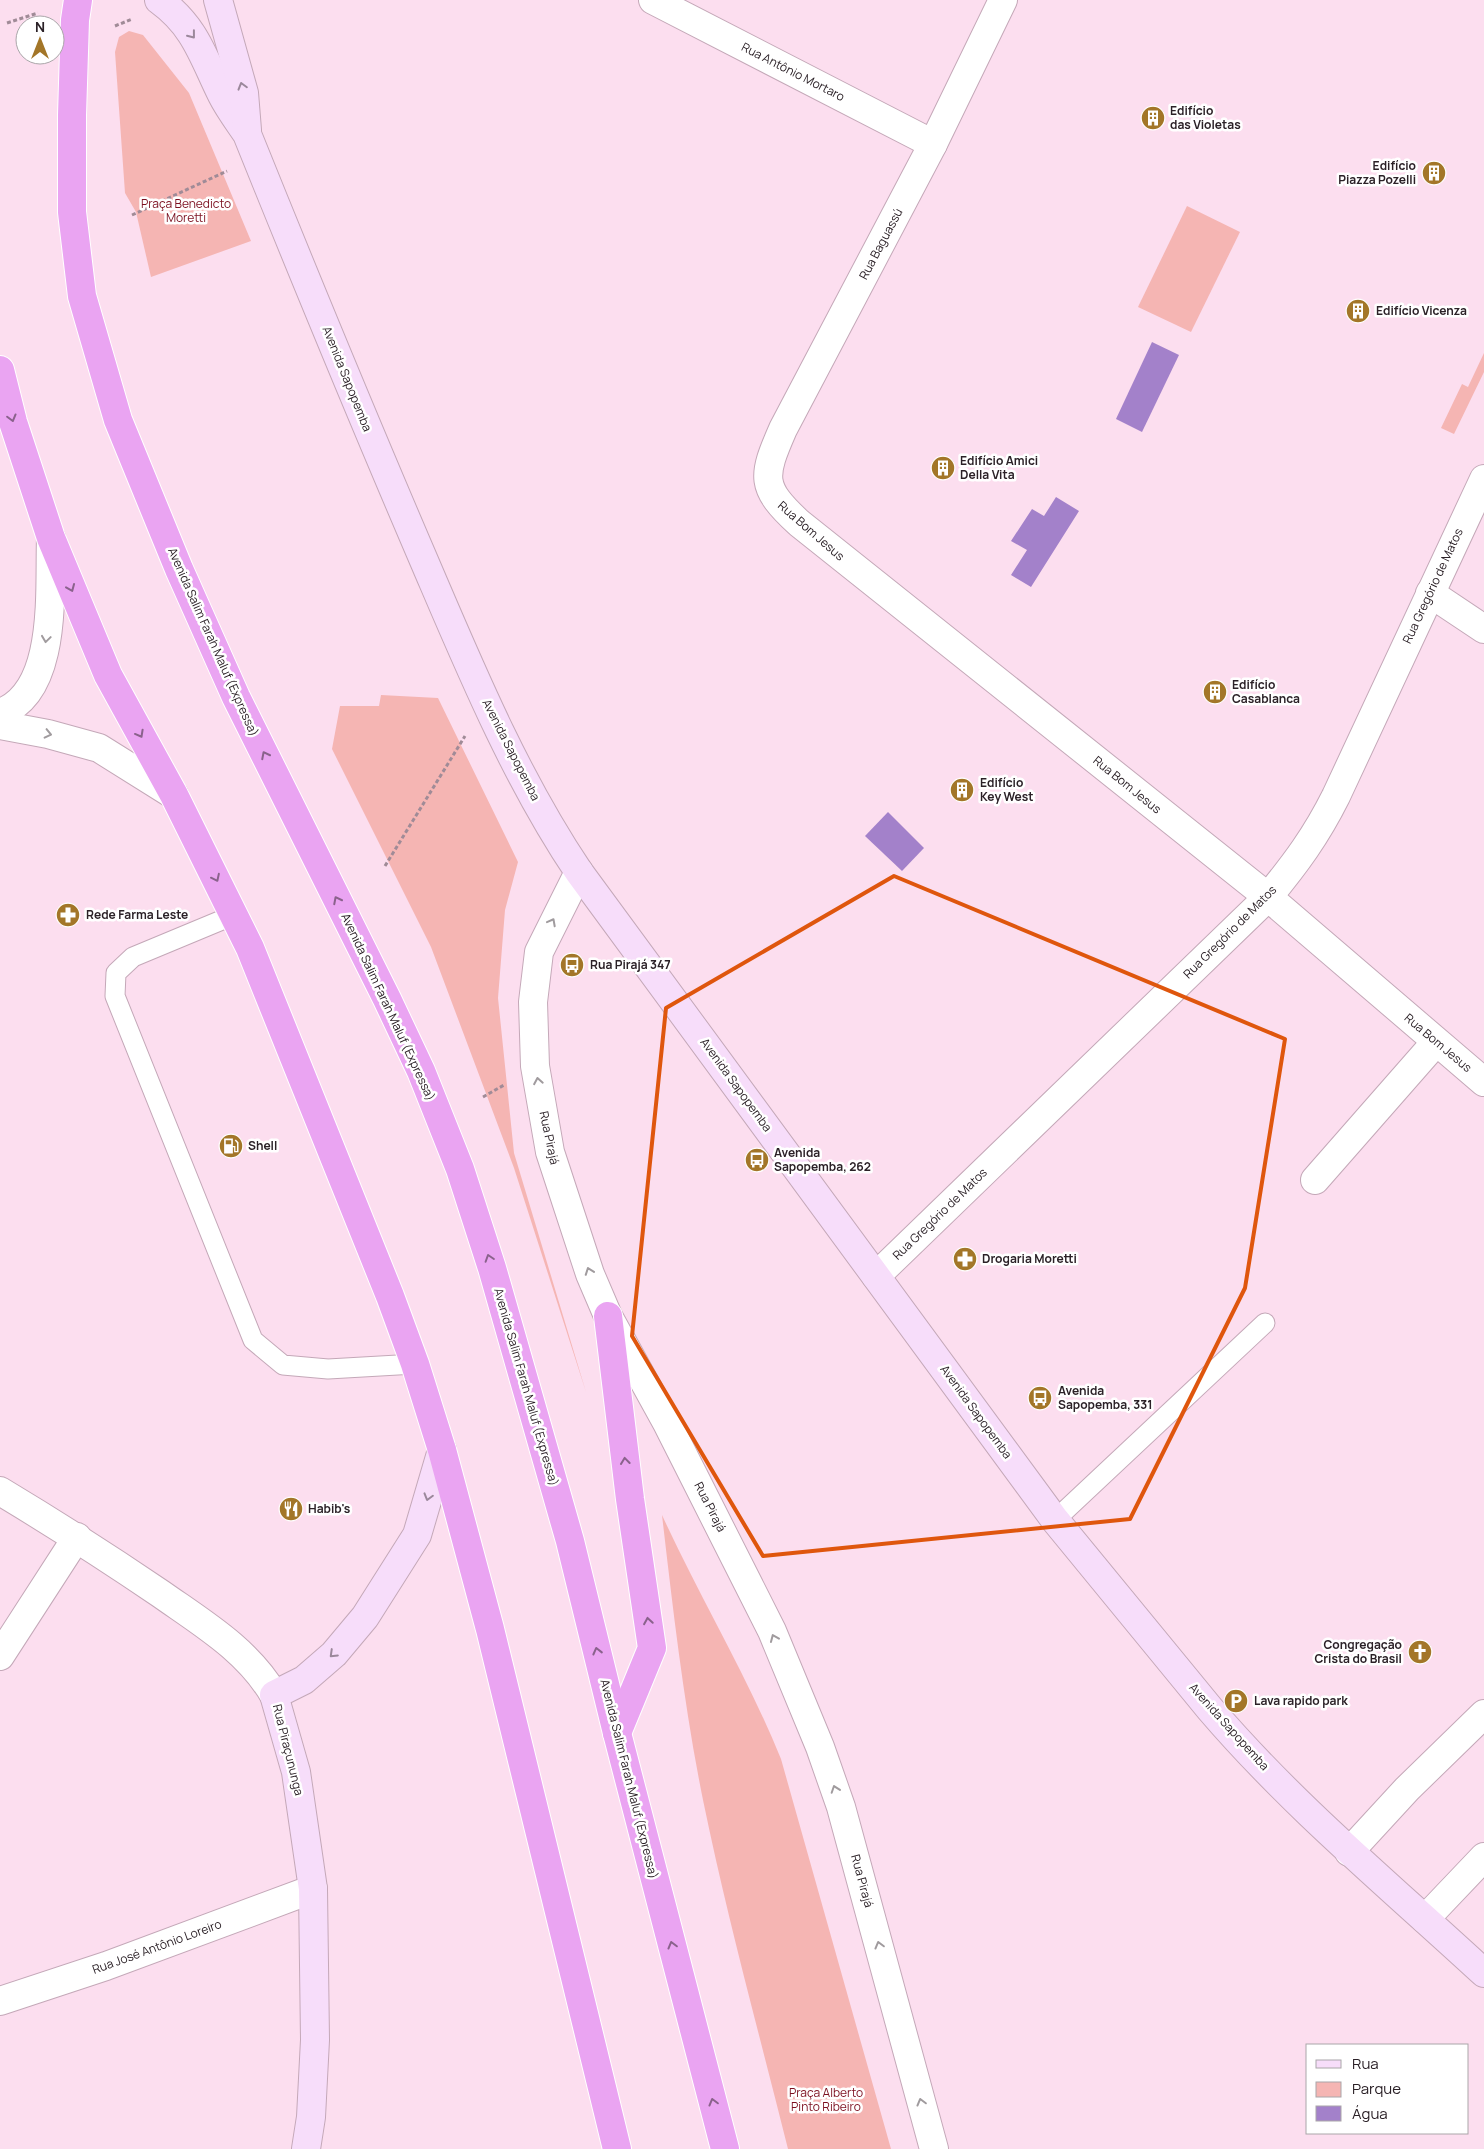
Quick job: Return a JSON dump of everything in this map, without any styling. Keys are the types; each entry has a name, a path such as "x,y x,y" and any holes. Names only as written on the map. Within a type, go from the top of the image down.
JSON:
{"highway":[{"name":"Avenida Salim Farah Maluf (Expressa)","path":"78,0 72,106 72,212 82,296 118,420 179,569 236,697 387,999 421,1071 460,1169 492,1268 570,1541 617,1733 725,2149"},
{"path":"0,370 13,422 51,538 108,676 174,795 258,967 390,1296 415,1364 442,1450 490,1629 617,2149"},
{"path":"608,1316 630,1499 652,1648 617,1733"}],"main road":[{"name":"Avenida Sapopemba","path":"159,0 174,11 200,44 223,97 247,134 358,407 471,671 550,830 1055,1520 1233,1736 1349,1852 1484,1973"},
{"name":"Avenida Sapopemba","path":"218,0 244,93 247,134"},
{"path":"274,1695 304,1680 334,1654 365,1617 417,1535 442,1450"},
{"name":"Rua Piraçununga","path":"274,1695 296,1772 313,1889 315,2040 311,2116 306,2149"}],"street":[{"name":"Rua Antônio Mortaro","path":"653,0 933,144"},
{"name":"Rua Baguassú","path":"770,489 767,475 769,464 783,430 933,144 1003,0"},
{"name":"Rua Gregório de Matos","path":"876,1276 1268,897 1317,833 1484,480"},
{"name":"Rua Bom Jesus","path":"770,489 776,501 799,523 1268,897 1484,1082"},
{"path":"0,713 9,710 22,700 31,688 42,663 47,633 51,538"},
{"path":"1430,593 1484,629"},
{"path":"0,725 48,734 99,748 174,795"},
{"name":"Rua Pirajá","path":"579,872 539,952 533,1002 536,1066 550,1152 590,1274 608,1316 667,1423 772,1631 820,1747 841,1807 934,2149"},
{"path":"1315,1180 1436,1042"},
{"name":"Rua Piraçununga","path":"0,1491 77,1537 205,1625 246,1658 265,1678 274,1695"},
{"path":"0,1656 77,1537"},
{"path":"1349,1852 1407,1789 1484,1714"},
{"path":"1425,1919 1484,1857"},
{"name":"Rua José Antônio Loreiro","path":"0,2001 106,1966 313,1889"}],"lane":[{"path":"234,916 133,957 116,973 115,996 254,1340 283,1365 328,1369 415,1364"},
{"path":"1055,1520 1265,1323"}],"path":[{"path":"7,23 38,13"},
{"path":"115,26 131,20 134,15"},
{"path":"132,215 230,170"},
{"path":"385,866 465,736"},
{"path":"483,1097 508,1084"}],"highlighted area":[{"path":"894,876 1285,1039 1245,1288 1130,1519 763,1556 632,1336 666,1008"}],"green space":[{"name":"Praça Benedicto Moretti","path":"129,31 143,35 189,93 251,241 151,277 136,212 125,193 115,52 119,37"},
{"path":"1187,206 1240,232 1191,332 1138,307"},
{"path":"1484,353 1484,372 1454,434 1441,428 1462,384 1468,387"},
{"path":"381,695 438,698 518,862 505,910 498,998 514,1153 586,1392 514,1168 431,947 332,749 340,706 379,706"},
{"name":"Praça Alberto Pinto Ribeiro","path":"662,1515 753,1697 781,1759 891,2149 788,2149 712,1844 696,1765 675,1622"}],"water":[{"path":"1152,342 1179,355 1142,432 1116,419"},
{"path":"1056,497 1079,511 1031,587 1011,575 1027,550 1011,541 1032,509 1044,516"},
{"path":"888,812 924,848 902,871 865,836"}],"place":[{"name":"Edifício das Violetas","path":"1153,118"},
{"name":"Edifício Piazza Pozelli","path":"1434,173"},
{"name":"Edifício Vicenza","path":"1358,311"},
{"name":"Edifício Amici Della Vita","path":"943,468"},
{"name":"Edifício Casablanca","path":"1215,692"},
{"name":"Edifício Key West","path":"962,790"},
{"name":"Rede Farma Leste","path":"68,915"},
{"name":"Rua Pirajá 347","path":"572,965"},
{"name":"Shell","path":"231,1146"},
{"name":"Avenida Sapopemba, 262","path":"757,1160"},
{"name":"Drogaria Moretti","path":"965,1259"},
{"name":"Avenida Sapopemba, 331","path":"1040,1398"},
{"name":"Habib's","path":"291,1509"},
{"name":"Congregação Crista do Brasil","path":"1420,1652"},
{"name":"Lava rapido park","path":"1236,1701"}]}
